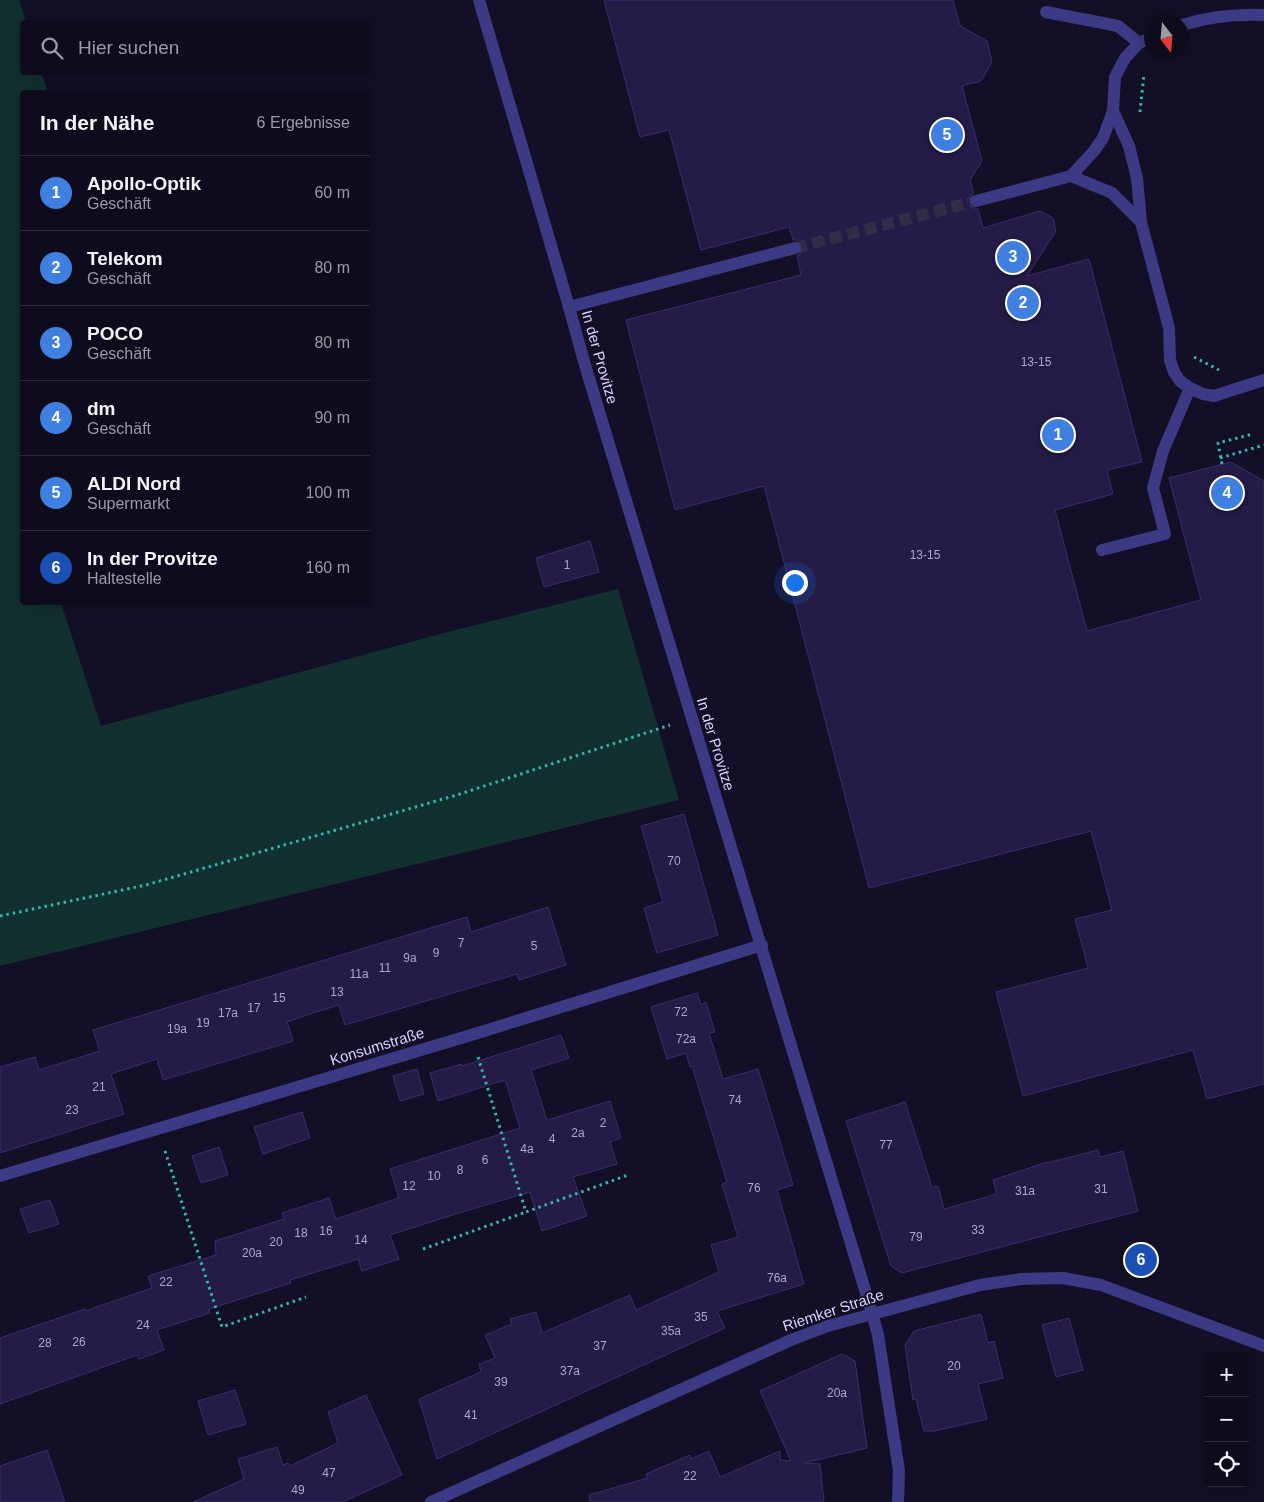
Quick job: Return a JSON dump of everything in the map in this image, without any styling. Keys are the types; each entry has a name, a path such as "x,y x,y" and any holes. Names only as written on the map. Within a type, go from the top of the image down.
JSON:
{"street":[{"name":"In der Provitze","path":"479,0 569,307 584,365 762,945 878,1335 899,1471 898,1502"},
{"path":"1046,12 1118,26 1140,43"},
{"path":"1189,23 1201,19 1264,15"},
{"path":"976,201 1071,176 1103,138 1114,111 1115,77 1125,58 1144,41"},
{"path":"1114,111 1129,146 1137,178 1141,222 1169,328 1170,360 1180,381 1203,394 1214,396 1264,380"},
{"path":"1071,176 1112,193 1141,222"},
{"path":"569,307 795,248"},
{"path":"1102,550 1164,534 1153,488 1163,450 1190,388"},
{"name":"Konsumstraße","path":"0,1176 471,1035 762,945"},
{"name":"Riemker Straße","path":"431,1502 790,1340 828,1326 980,1285 1021,1279 1062,1278 1101,1285 1264,1346"}],"path":[{"path":"1222,464 1218,443 1253,434"},
{"path":"1220,458 1264,445"},
{"path":"0,916 146,885 457,795 631,736 691,718"},
{"path":"471,1035 526,1212"},
{"path":"157,1129 222,1327 306,1297"},
{"path":"423,1249 628,1175"}],"green space":[{"path":"0,0 19,0 25,20 20,20 20,75 42,75 47,90 20,90 20,605 62,605 101,726 455,630 618,589 679,800 0,966"}],"building":[{"path":"604,0 953,0 960,26 987,41 992,62 981,81 962,86 982,161 970,180 974,193 968,198 968,204 973,209 978,209 983,228 1040,211 1053,218 1056,231 1027,276 1089,259 1142,462 1107,470 1113,494 1055,510 1087,631 1201,600 1169,478 1231,462 1264,481 1264,1084 1207,1099 1193,1050 1023,1096 996,992 1088,968 1075,919 1112,910 1091,831 869,888 764,486 675,510 626,320 801,275 797,256 803,251 803,246 798,240 793,240 789,227 701,250 669,130 640,137"},
{"path":"590,541 599,572 544,587 536,558"},
{"path":"684,814 718,935 657,953 644,908 663,902 641,826"},
{"path":"548,907 566,965 519,980 517,974 345,1025 339,1005 287,1022 293,1041 163,1080 157,1059 111,1074 124,1114 0,1153 0,1067 35,1057 39,1070 100,1051 93,1030 467,917 471,932"},
{"path":"697,993 701,1005 706,1002 715,1032 709,1033 723,1079 758,1069 793,1185 777,1190 804,1284 717,1311 725,1328 437,1459 419,1399 481,1372 479,1364 495,1358 485,1335 512,1324 510,1319 536,1312 542,1333 630,1295 636,1310 719,1272 711,1245 738,1237 722,1184 727,1182 692,1066 690,1067 686,1053 667,1059 651,1007"},
{"path":"561,1035 569,1058 531,1070 547,1120 610,1101 621,1138 610,1142 617,1164 573,1177 587,1216 542,1231 530,1192 390,1235 399,1259 362,1271 358,1259 290,1280 291,1283 209,1309 210,1313 157,1330 164,1350 139,1359 137,1355 0,1404 0,1338 152,1288 148,1276 216,1255 215,1241 284,1219 282,1213 329,1198 336,1219 399,1198 390,1169 520,1128 505,1080 438,1101 430,1073 462,1064 462,1066"},
{"path":"417,1069 424,1094 400,1101 393,1076"},
{"path":"905,1102 932,1187 938,1186 944,1209 997,1194 993,1180 1047,1162 1098,1150 1100,1157 1123,1151 1138,1211 902,1273 891,1266 846,1121"},
{"path":"302,1112 310,1138 263,1154 254,1127"},
{"path":"219,1147 228,1175 201,1183 192,1156"},
{"path":"50,1200 59,1224 29,1233 20,1209"},
{"path":"981,1314 988,1343 994,1341 1003,1378 978,1384 987,1419 935,1431 924,1431 916,1399 913,1400 905,1345 914,1331"},
{"path":"1069,1318 1083,1370 1056,1377 1042,1325"},
{"path":"842,1354 855,1361 867,1448 804,1463 820,1464 824,1502 590,1502 589,1495 648,1478 646,1474 690,1455 691,1459 709,1451 720,1477 780,1451 780,1460 791,1461 760,1391"},
{"path":"235,1390 246,1424 208,1435 198,1401"},
{"path":"366,1395 402,1475 343,1502 193,1502 244,1479 238,1459 277,1447 283,1465 288,1463 290,1466 338,1443 328,1412"},
{"path":"47,1450 65,1502 0,1502 0,1466"}],"tunnel":[{"path":"795,248 976,201"}],"place":[{"name":"ALDI Nord","path":"947,135"},
{"name":"POCO","path":"1013,257"},
{"name":"Telekom","path":"1023,303"},
{"name":"Apollo-Optik","path":"1058,435"},
{"name":"dm","path":"1227,493"},
{"name":"In der Provitze","path":"1141,1260"}]}
